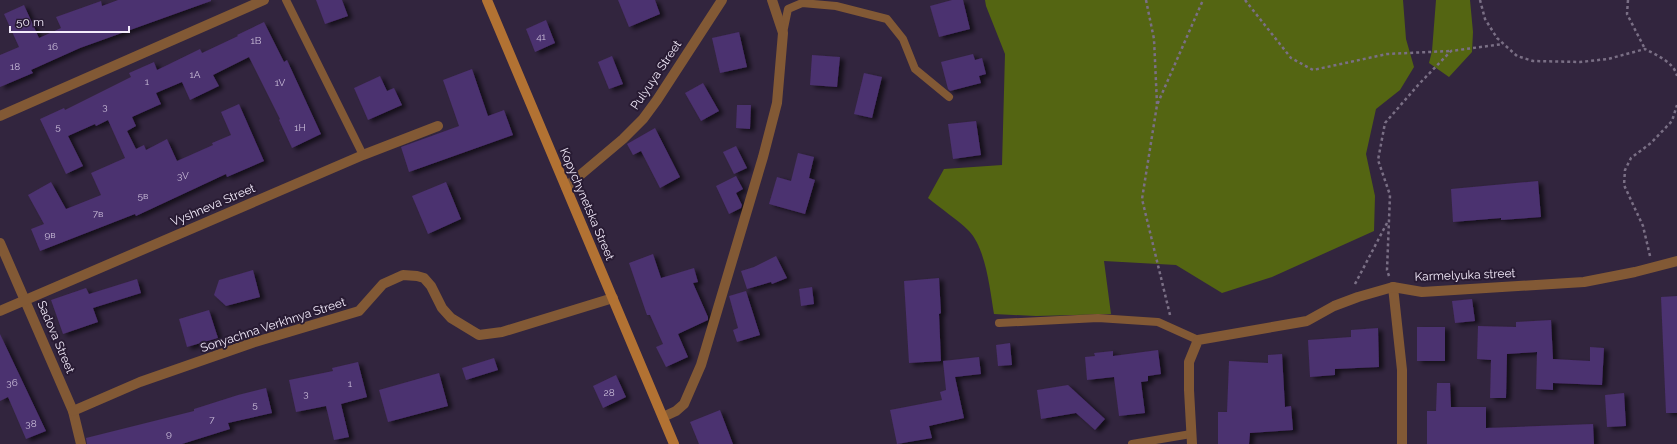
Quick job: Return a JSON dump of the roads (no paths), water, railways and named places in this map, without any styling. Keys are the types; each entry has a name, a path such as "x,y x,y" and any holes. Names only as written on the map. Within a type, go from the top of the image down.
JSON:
{"main road":[{"name":"Kopychynetska Street","path":"487,0 674,444"}],"street":[{"path":"0,116 264,0"},
{"name":"Pulyuya Street","path":"566,187 643,119 722,0"},
{"path":"663,417 676,411 684,404 701,365 763,157 777,103 783,33 772,0"},
{"name":"Vyshneva Street","path":"0,311 363,155 438,126"},
{"name":"Sadova Street","path":"0,243 73,411 81,444"},
{"name":"Karmelyuka street","path":"1198,340 1307,322 1334,306 1358,297 1393,287 1422,292 1584,282 1652,268 1677,261"},
{"name":"Sonyachna Verkhnya Street","path":"73,411 140,382 252,343 359,311 383,284 403,275 424,278 431,286 442,308 450,318 480,335 502,332 612,298"},
{"path":"1393,287 1402,370 1402,444"},
{"path":"1191,439 1189,362 1198,340"}],"lane":[{"path":"286,0 363,155"},
{"path":"783,33 788,9 802,3 836,6 887,19 903,39 916,69 949,97"},
{"path":"999,324 1098,318 1158,322 1198,340"},
{"path":"1132,444 1191,439"}]}
